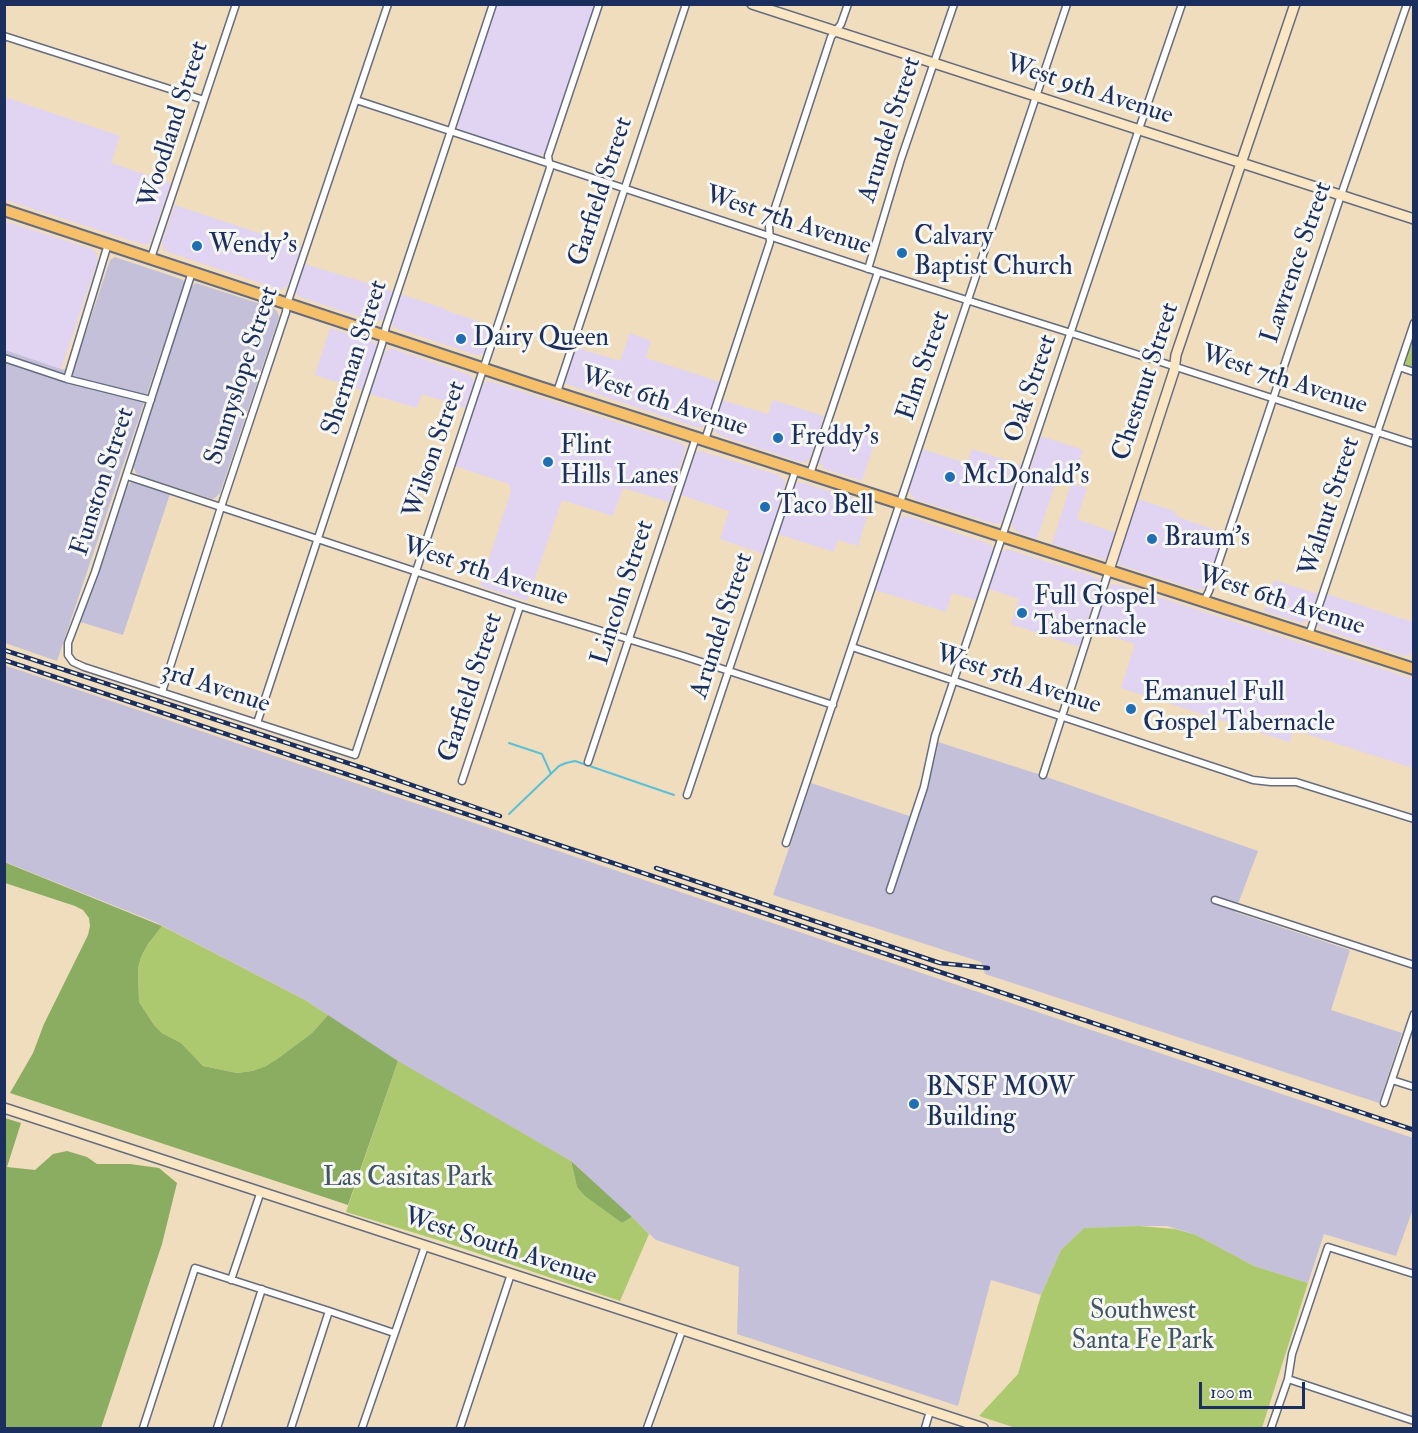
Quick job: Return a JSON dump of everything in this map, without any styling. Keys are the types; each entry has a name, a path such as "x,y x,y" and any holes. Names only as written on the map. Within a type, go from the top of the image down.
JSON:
{"main road":[{"name":"West 6th Avenue","path":"4,210 1204,602 1413,666"}],"street":[{"name":"Woodland Street","path":"151,258 236,4"},
{"name":"Sunnyslope Street","path":"162,692 287,304 388,4"},
{"name":"Sherman Street","path":"257,723 493,4"},
{"name":"Wilson Street","path":"305,739 354,755 550,168 548,156 599,4"},
{"name":"Garfield Street","path":"556,392 686,4"},
{"name":"West 9th Avenue","path":"752,4 1413,219"},
{"name":"Lincoln Street","path":"588,762 764,260 770,242 769,225 831,37 841,24 848,4"},
{"name":"Arundel Street","path":"868,268 901,159 954,4"},
{"name":"Elm Street","path":"786,843 1066,4"},
{"name":"Oak Street","path":"890,890 924,787 935,736 1182,4"},
{"name":"Chestnut Street","path":"1043,775 1175,367 1176,355 1295,4"},
{"name":"Lawrence Street","path":"1204,602 1407,4"},
{"path":"4,36 204,100"},
{"name":"West 7th Avenue","path":"356,100 878,272 1413,444"},
{"path":"67,379 108,244"},
{"name":"Funston Street","path":"112,676 73,662 67,651 68,643 95,572 192,272"},
{"path":"810,474 878,272"},
{"name":"Walnut Street","path":"1309,635 1413,323"},
{"path":"4,358 67,379 151,400"},
{"path":"1399,367 1413,372"},
{"name":"Arundel Street","path":"687,795 795,469"},
{"name":"West 5th Avenue","path":"127,476 415,572 833,705"},
{"name":"Garfield Street","path":"462,781 520,606"},
{"name":"West 5th Avenue","path":"852,647 1253,780 1271,783 1296,782 1413,819"},
{"name":"3rd Avenue","path":"112,676 305,739"},
{"path":"1215,900 1413,965"},
{"path":"1384,1103 1413,1014"},
{"path":"1392,1080 1413,1088"},
{"name":"West South Avenue","path":"4,1108 983,1428"},
{"path":"231,1280 261,1191"},
{"path":"362,1428 425,1246"},
{"path":"1271,1428 1287,1379 1292,1354 1328,1247 1413,1274"},
{"path":"142,1428 195,1268 394,1333"},
{"path":"460,1428 511,1274"},
{"path":"217,1428 262,1289"},
{"path":"291,1428 329,1311"},
{"path":"647,1428 682,1331"},
{"path":"1287,1379 1413,1420"},
{"path":"925,1428 930,1411"}],"shaded area":[{"path":"497,5 595,5 545,152 539,156 460,130 457,127"},
{"path":"5,97 120,136 111,163 171,183 150,243 145,245 5,200"},
{"path":"175,205 301,247 288,285 281,290 165,251 162,242"},
{"path":"5,221 92,249 97,254 97,262 61,369 5,350"},
{"path":"115,257 181,279 184,284 57,661 5,643 5,350 73,371 110,260"},
{"path":"305,264 393,291 383,318 375,322 297,295 296,291"},
{"path":"196,283 273,308 279,317 220,493 212,499 140,476 133,466 191,287"},
{"path":"400,294 493,326 484,353 476,355 395,328 392,320"},
{"path":"330,328 376,344 361,390 315,375"},
{"path":"630,333 651,341 646,358 720,382 705,425 700,428 695,427 566,384 565,376 575,347 620,361"},
{"path":"391,348 471,375 474,381 465,408 422,394 417,408 370,394 385,352"},
{"path":"490,381 678,442 686,448 669,502 623,488 613,516 562,500 527,601 480,586 511,491 509,484 455,466 482,386 485,382"},
{"path":"722,400 768,414 773,400 824,416 810,458 806,462 800,462 719,435 714,426"},
{"path":"833,421 877,436 862,481 825,469 820,464"},
{"path":"1041,436 1083,450 1072,483 1087,488 1077,519 1116,533 1106,560 1052,544 1071,483 1057,479 1037,539 1017,532 1013,528 1012,522"},
{"path":"922,449 967,463 972,449 1021,465 1000,524 915,499 909,492"},
{"path":"701,451 779,475 784,479 784,490 763,554 720,539 729,511 681,495 695,454"},
{"path":"131,482 170,494 123,635 77,621"},
{"path":"801,482 871,504 858,546 838,540 834,552 778,534 794,487"},
{"path":"1135,498 1174,511 1178,517 1224,533 1205,588 1198,590 1120,565 1117,562 1116,557"},
{"path":"903,516 990,544 993,548 992,554 976,600 952,593 946,612 875,590 898,521"},
{"path":"1007,549 1094,576 1100,580 1079,647 1011,624 1019,599 989,589 1001,554"},
{"path":"1274,580 1318,594 1307,621 1302,623 1264,611"},
{"path":"1112,584 1413,679 1413,768 1294,730 1289,742 1121,688 1135,644 1094,631 1107,591"},
{"path":"1327,594 1413,622 1413,646 1410,655 1404,656 1322,629 1318,625 1318,620"},
{"path":"4,665 1413,1138 1413,1209 1396,1256 1324,1234 1308,1283 1254,1266 1196,1235 1167,1226 1084,1228 1061,1250 1041,1295 991,1280 958,1406 737,1334 739,1267 656,1240 571,1161 413,1071 305,1000 155,922 5,862"},
{"path":"938,742 1038,774 1258,851 1235,912 1350,950 1331,1010 1402,1033 1379,1103 985,974 981,962 773,895 811,783 918,819"}],"green space":[{"path":"1413,335 1414,367 1406,365 1405,361"},
{"path":"4,862 162,926 141,957 138,968 139,1002 162,1033 181,1043 203,1066 237,1073 266,1066 312,1033 328,1015 398,1061 348,1205 10,1093 33,1053 44,1024 88,935 90,926 89,918 83,910 5,883"},
{"path":"162,926 305,1000 328,1015 312,1033 266,1066 237,1073 203,1066 181,1043 162,1033 154,1025 139,1002 138,968 141,957"},
{"name":"Las Casitas Park","path":"398,1061 571,1161 577,1187 622,1223 632,1217 649,1234 620,1301 346,1212"},
{"path":"5,1118 21,1123 7,1167 35,1170 53,1154 67,1151 87,1157 97,1164 130,1164 159,1168 177,1183 162,1244 101,1428 5,1428"},
{"path":"571,1161 632,1217 622,1223 585,1196 577,1187"},
{"name":"Southwest Santa Fe Park","path":"1139,1226 1175,1229 1196,1235 1254,1266 1308,1283 1262,1428 1016,1428 979,1416 1018,1374 1041,1295 1061,1250 1084,1228"}],"waterway":[{"path":"509,743 542,754 551,774"},
{"path":"509,814 559,766 575,761 674,795"}],"railway":[{"path":"4,650 363,768 500,816"},
{"path":"4,660 1414,1130"},
{"path":"656,868 940,963 988,968"}],"place":[{"name":"Wendy's","path":"197,246"},
{"name":"Calvary Baptist Church","path":"902,253"},
{"name":"Dairy Queen","path":"461,339"},
{"name":"Freddy's","path":"778,438"},
{"name":"Flint Hills Lanes","path":"548,462"},
{"name":"McDonald's","path":"950,477"},
{"name":"Taco Bell","path":"765,507"},
{"name":"Braum's","path":"1152,539"},
{"name":"Full Gospel Tabernacle","path":"1022,613"},
{"name":"Emanuel Full Gospel Tabernacle","path":"1131,709"},
{"name":"BNSF MOW Building","path":"914,1104"}]}
